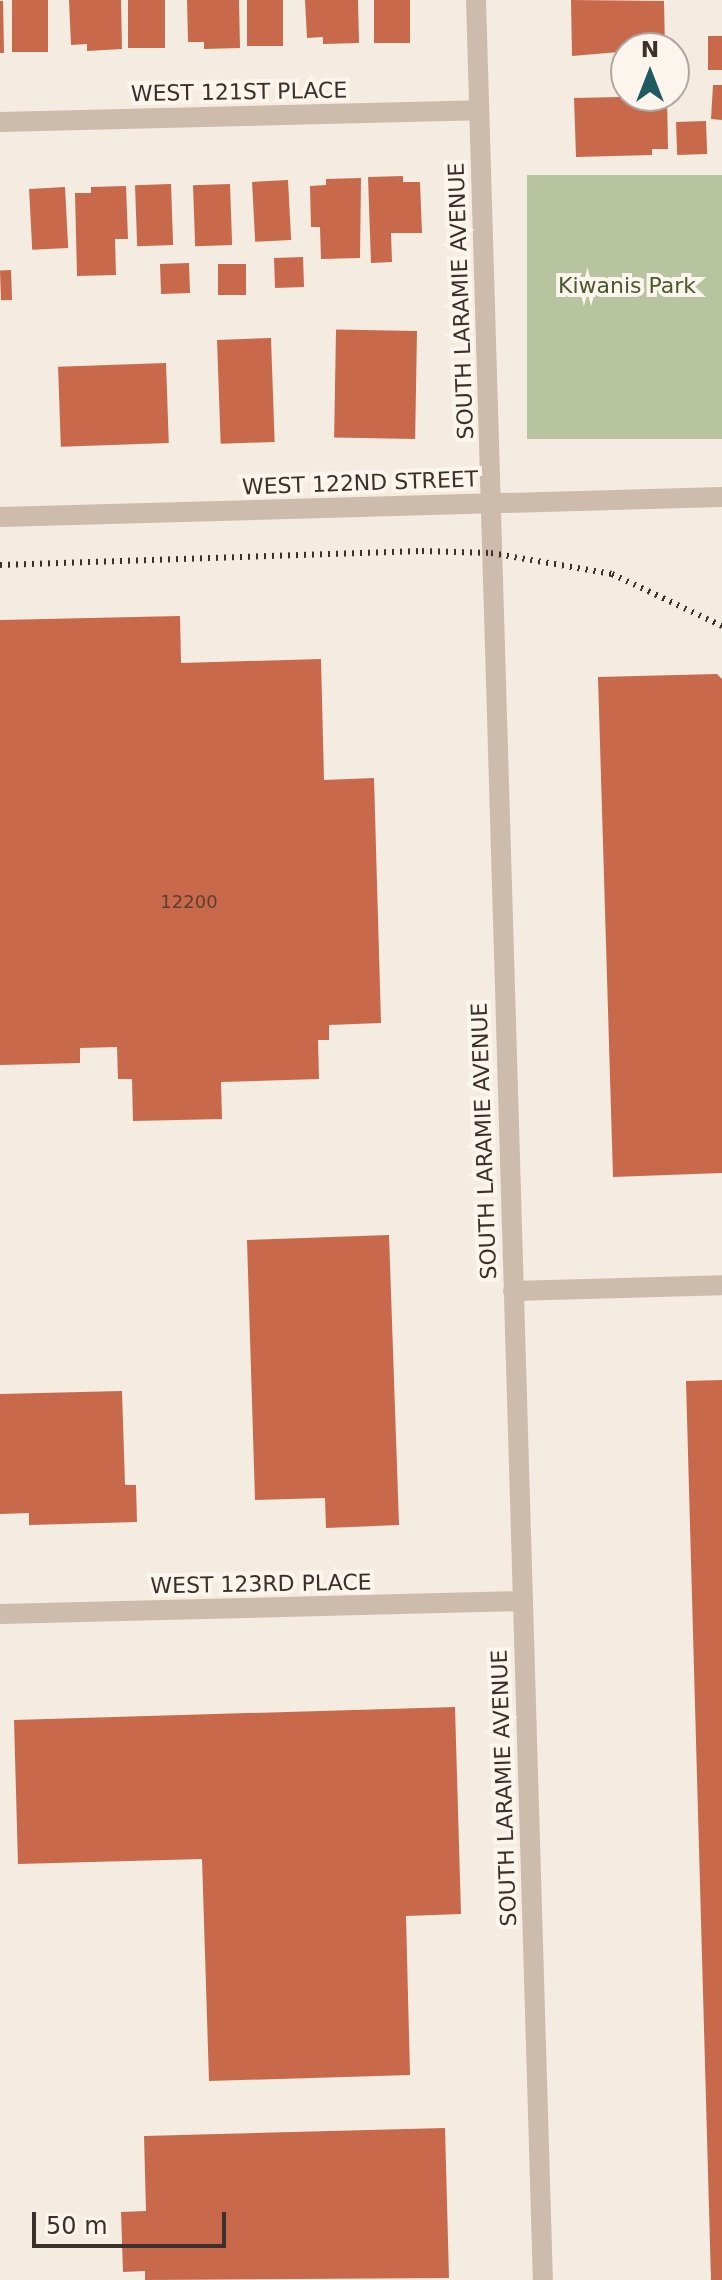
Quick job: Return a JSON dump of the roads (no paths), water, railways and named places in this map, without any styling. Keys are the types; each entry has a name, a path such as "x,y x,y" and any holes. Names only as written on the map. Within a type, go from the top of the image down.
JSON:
{"street":[{"name":"SOUTH LARAMIE AVENUE","path":"476,0 543,2280"},
{"name":"WEST 121ST PLACE","path":"0,122 479,110"},
{"name":"WEST 122ND STREET","path":"0,517 722,497"},
{"path":"513,1291 722,1285"},
{"name":"WEST 123RD PLACE","path":"0,1614 523,1601"}],"railway":[{"path":"0,565 422,551 491,553 612,574 722,626"}],"park label":[{"name":"Kiwanis Park","path":"627,286"}]}
